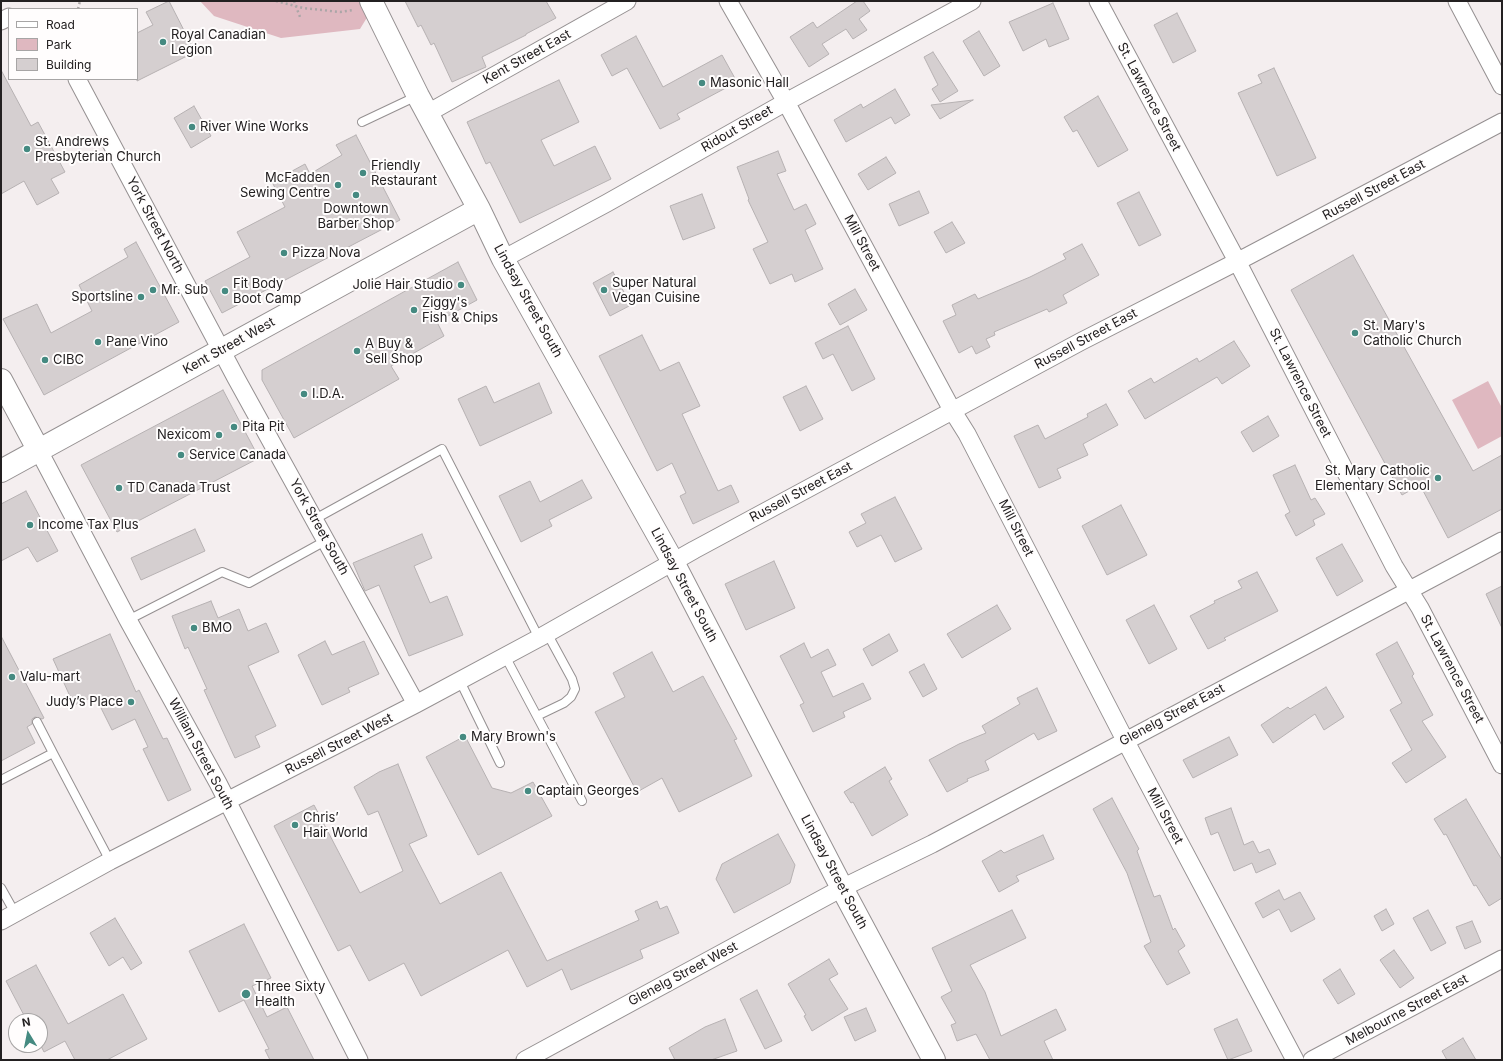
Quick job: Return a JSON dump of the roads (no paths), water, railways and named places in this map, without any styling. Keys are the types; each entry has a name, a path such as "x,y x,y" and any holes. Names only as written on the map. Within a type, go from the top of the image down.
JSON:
{"main road":[{"name":"Lindsay Street South","path":"372,4 479,209 503,259 673,562 842,888 934,1060"},
{"name":"Kent Street West","path":"1,471 479,209"},
{"path":"1,380 39,451"}],"street":[{"name":"Kent Street East","path":"423,104 627,1"},
{"name":"Mill Street","path":"728,1 786,102 952,410 967,434 1125,740 1295,1060"},
{"name":"Ridout Street","path":"503,259 972,1"},
{"name":"St. Lawrence Street","path":"1098,1 1237,261 1394,566 1420,608 1502,765"},
{"path":"1457,1 1502,86"},
{"name":"York Street North","path":"78,80 221,350"},
{"name":"Russell Street East","path":"673,562 1080,342 1502,122"},
{"name":"York Street South","path":"221,350 416,704"},
{"name":"William Street South","path":"39,451 128,620 227,802 359,1060"},
{"name":"Glenelg Street East","path":"842,888 932,844 1125,740 1502,541"},
{"name":"Russell Street West","path":"8,917 110,861 460,681 673,562"},
{"name":"Glenelg Street West","path":"524,1060 842,888"},
{"name":"Melbourne Street East","path":"1312,1060 1502,959"}],"lane":[{"path":"362,122 423,104"},
{"path":"315,520 442,449 543,636 572,679 575,689 571,697 564,703 537,716"},
{"path":"128,620 222,572 249,583 327,540"},
{"path":"505,656 582,801"},
{"path":"460,681 500,763"},
{"path":"37,722 110,861"},
{"path":"1,780 53,753"},
{"path":"1,888 8,917"}],"place":[{"name":"Royal Canadian Legion","path":"163,42"},
{"name":"Masonic Hall","path":"702,83"},
{"name":"River Wine Works","path":"192,127"},
{"name":"St. Andrews Presbyterian Church","path":"27,149"},
{"name":"Friendly Restaurant","path":"363,173"},
{"name":"McFadden Sewing Centre","path":"338,185"},
{"name":"Downtown Barber Shop","path":"356,195"},
{"name":"Pizza Nova","path":"284,253"},
{"name":"Jolie Hair Studio","path":"461,285"},
{"name":"Mr. Sub","path":"153,290"},
{"name":"Super Natural Vegan Cuisine","path":"604,290"},
{"name":"Fit Body Boot Camp","path":"225,291"},
{"name":"Sportsline","path":"141,297"},
{"name":"Ziggy's Fish & Chips","path":"414,310"},
{"name":"St. Mary's Catholic Church","path":"1355,333"},
{"name":"Pane Vino","path":"98,342"},
{"name":"A Buy & Sell Shop","path":"357,351"},
{"name":"CIBC","path":"45,360"},
{"name":"I.D.A.","path":"304,394"},
{"name":"Pita Pit","path":"234,427"},
{"name":"Nexicom","path":"219,435"},
{"name":"Service Canada","path":"181,455"},
{"name":"St. Mary Catholic Elementary School","path":"1438,478"},
{"name":"TD Canada Trust","path":"119,488"},
{"name":"Income Tax Plus","path":"30,525"},
{"name":"BMO","path":"194,628"},
{"name":"Valu-mart","path":"12,677"},
{"name":"Judy’s Place","path":"131,702"},
{"name":"Mary Brown's","path":"463,737"},
{"name":"Captain Georges","path":"528,791"},
{"name":"Chris’ Hair World","path":"295,825"},
{"name":"Three Sixty Health","path":"246,994"}]}
